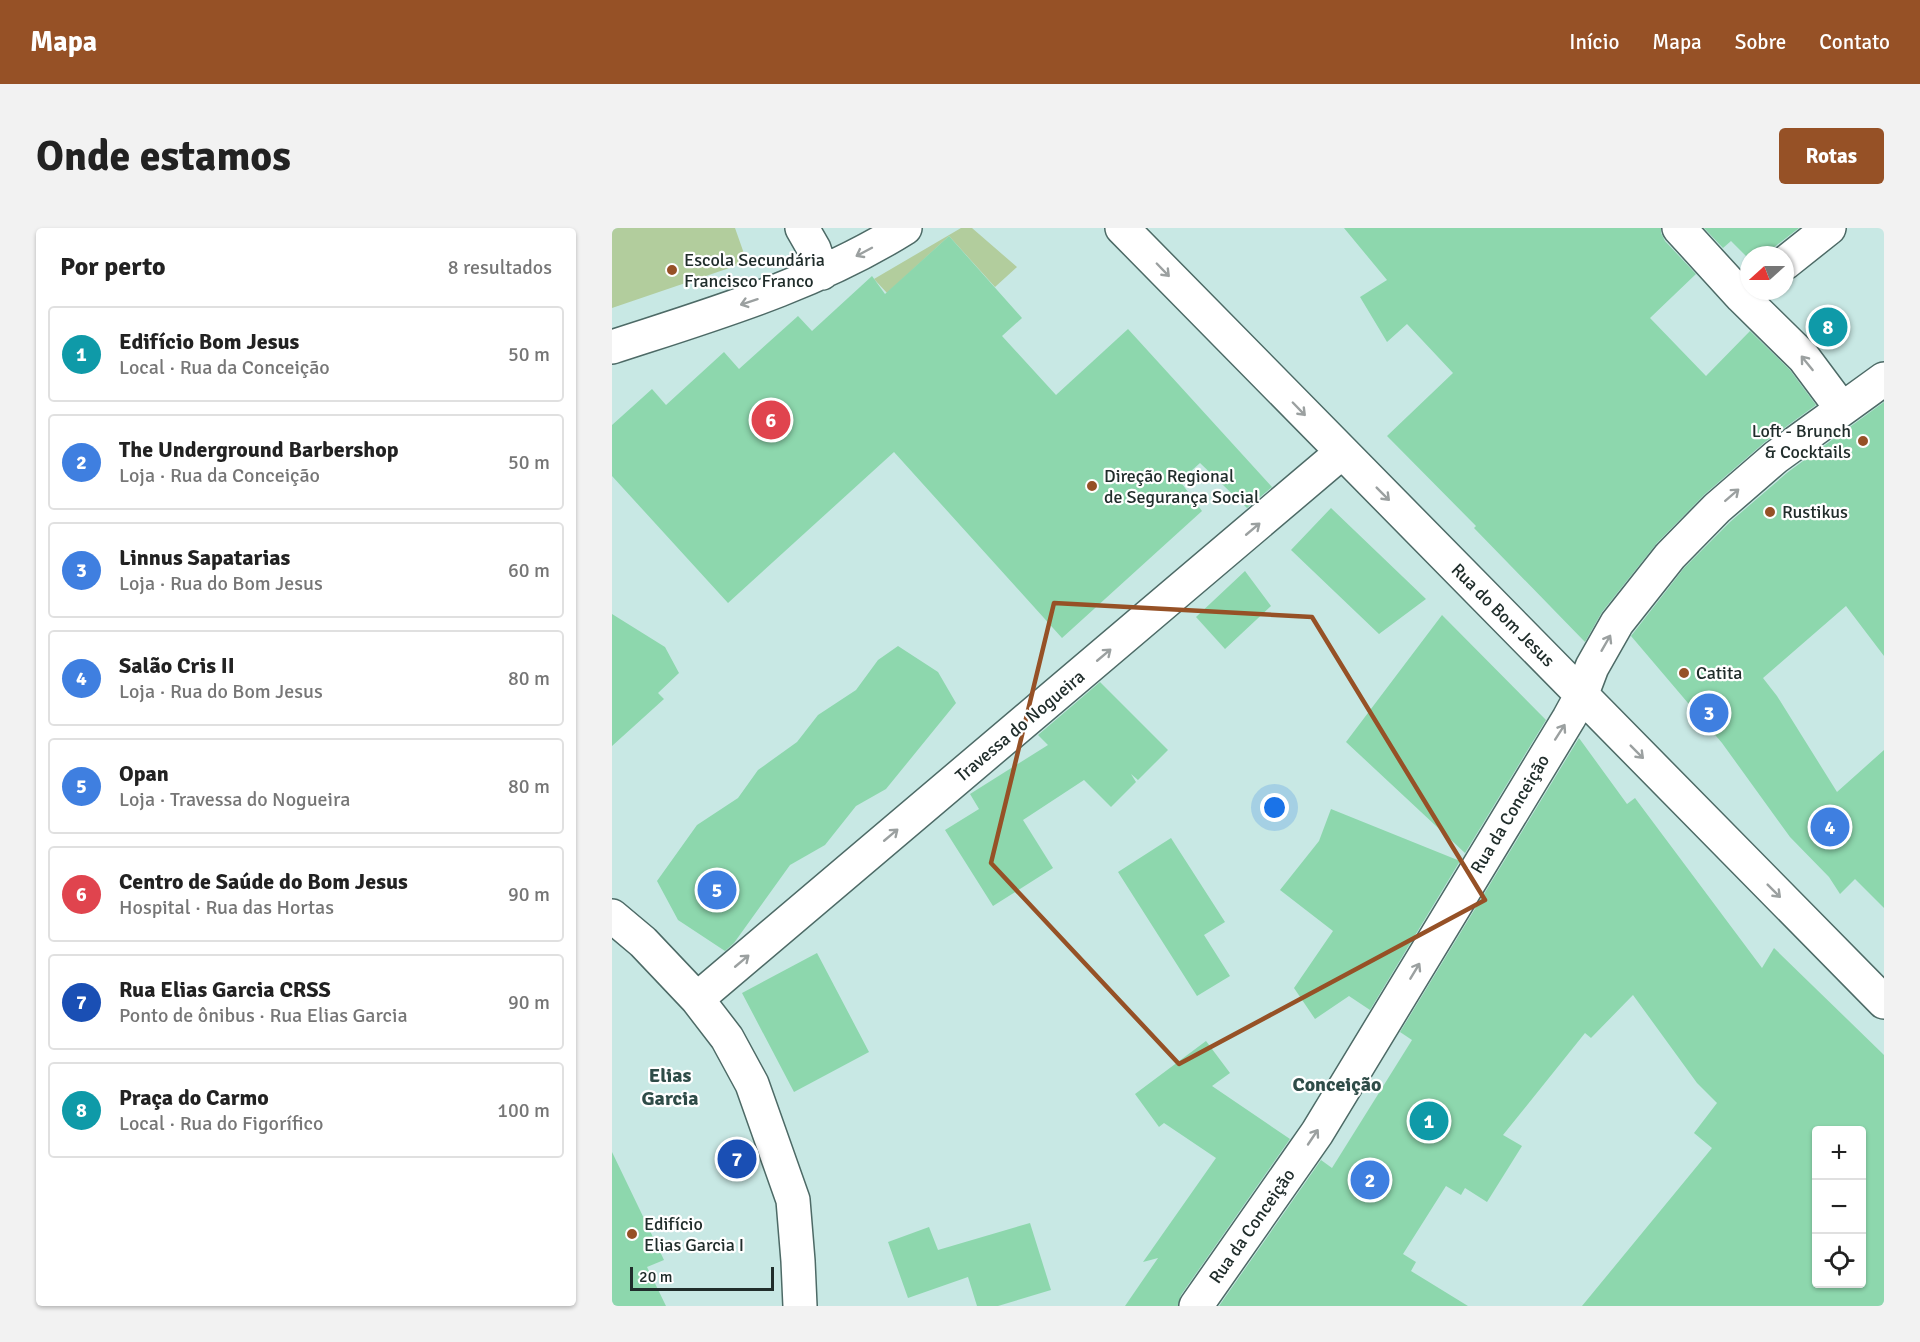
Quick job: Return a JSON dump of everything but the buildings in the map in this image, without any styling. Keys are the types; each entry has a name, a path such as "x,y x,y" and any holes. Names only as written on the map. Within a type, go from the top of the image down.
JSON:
{"street":[{"path":"802,228 814,249 822,273"},
{"path":"612,347 759,299 822,273 876,246 904,228"},
{"name":"Rua do Bom Jesus","path":"1122,228 1884,1002"},
{"path":"1680,228 1740,288"},
{"path":"1794,256 1829,228"},
{"path":"1751,300 1804,358 1842,410"},
{"name":"Rua da Conceição","path":"1196,1306 1317,1133 1581,696 1592,667 1617,623 1670,556 1717,508 1776,457 1884,379"},
{"name":"Travessa do Nogueira","path":"698,999 1341,453"},
{"path":"612,915 643,942 698,999 727,1038 752,1084 793,1200 800,1306"}],"highlighted area":[{"path":"1054,603 1312,617 1485,900 1179,1064 991,863"}],"green space":[{"name":"Escola Secundária Francisco Franco","path":"612,228 735,228 747,262 612,308"},
{"path":"961,228 972,228 1017,267 995,287 949,236 887,293 874,279"}],"place":[{"name":"Escola Secundária Francisco Franco","path":"672,270"},
{"name":"Praça do Carmo","path":"1828,327"},
{"name":"Centro de Saúde do Bom Jesus","path":"771,420"},
{"name":"Loft - Brunch & Cocktails","path":"1863,441"},
{"name":"Direção Regional de Segurança Social","path":"1092,486"},
{"name":"Rustikus","path":"1770,512"},
{"name":"Catita","path":"1684,673"},
{"name":"Linnus Sapatarias","path":"1709,713"},
{"name":"Salão Cris II","path":"1830,827"},
{"name":"Opan","path":"717,890"},
{"name":"Edifício Bom Jesus","path":"1429,1121"},
{"name":"Rua Elias Garcia CRSS","path":"737,1159"},
{"name":"The Underground Barbershop","path":"1370,1180"},
{"name":"Edifício Elias Garcia I","path":"632,1234"}],"district":[{"name":"Conceição","path":"1337,1084"},
{"name":"Elias Garcia","path":"670,1086"}]}
